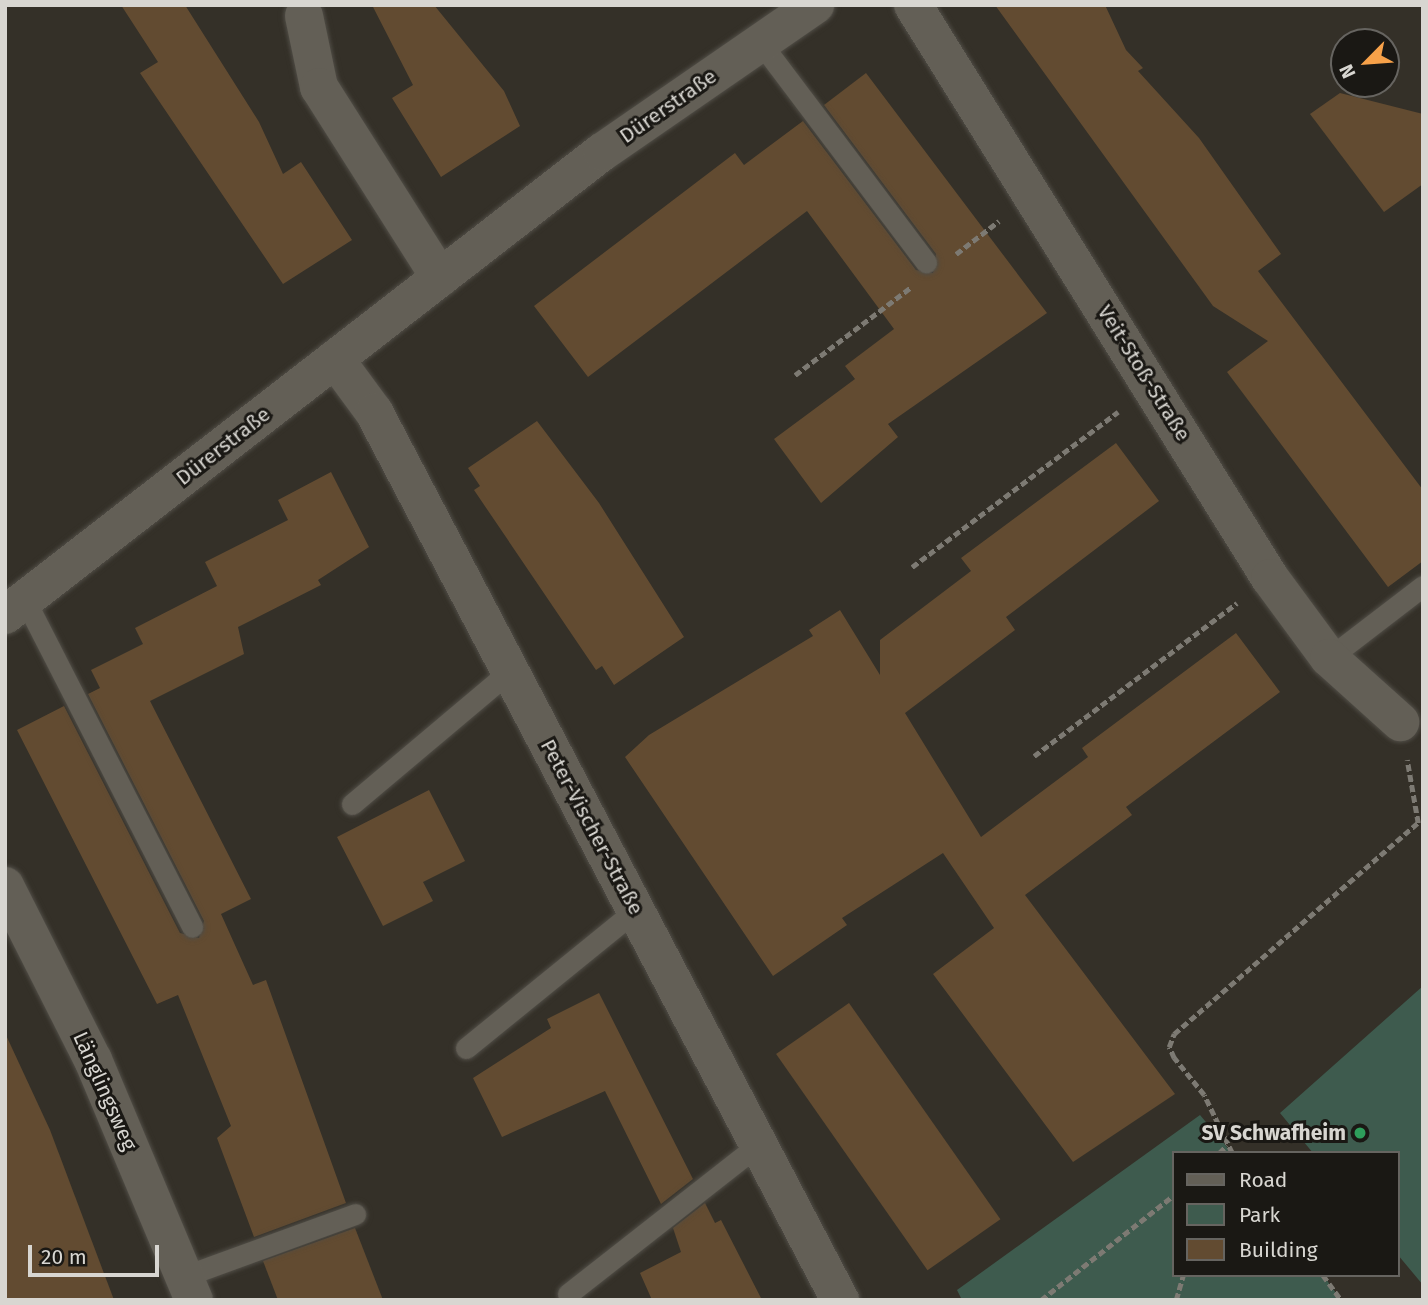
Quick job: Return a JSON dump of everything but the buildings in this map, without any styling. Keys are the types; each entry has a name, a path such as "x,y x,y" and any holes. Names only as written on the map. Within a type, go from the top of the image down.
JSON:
{"street":[{"name":"Veit-Stoß-Straße","path":"912,5 1153,386 1270,578 1329,658 1401,722"},
{"name":"Dürerstraße","path":"15,607 602,152 760,42 802,9"},
{"path":"304,16 319,87 440,278"},
{"name":"Peter-Vischer-Straße","path":"335,359 374,412 840,1300"},
{"name":"Länglingsweg","path":"5,886 93,1060 189,1288"}],"lane":[{"path":"760,42 926,262"},
{"path":"1329,658 1423,586"},
{"path":"15,607 192,927"},
{"path":"352,804 510,671"},
{"path":"466,1048 636,910"},
{"path":"568,1294 759,1144"},
{"path":"189,1288 355,1214"}],"path":[{"path":"912,567 1153,386"},
{"path":"1034,756 1270,578"},
{"path":"1232,1151 1204,1095 1174,1058 1174,1034 1418,823 1401,722"},
{"path":"1221,1151 1227,1145"},
{"path":"1225,1151 1227,1145"},
{"path":"1041,1300 1172,1197"},
{"path":"1175,1300 1182,1277"},
{"path":"1324,1277 1341,1300"}],"green space":[{"name":"SV Schwafheim","path":"1423,986 1423,1285 1400,1257 1400,1151 1311,1151 1280,1113"},
{"path":"1200,1115 1230,1151 1172,1151 1172,1277 1324,1277 1341,1300 962,1300 957,1290"}],"place":[{"name":"SV Schwafheim","path":"1360,1133"}]}
